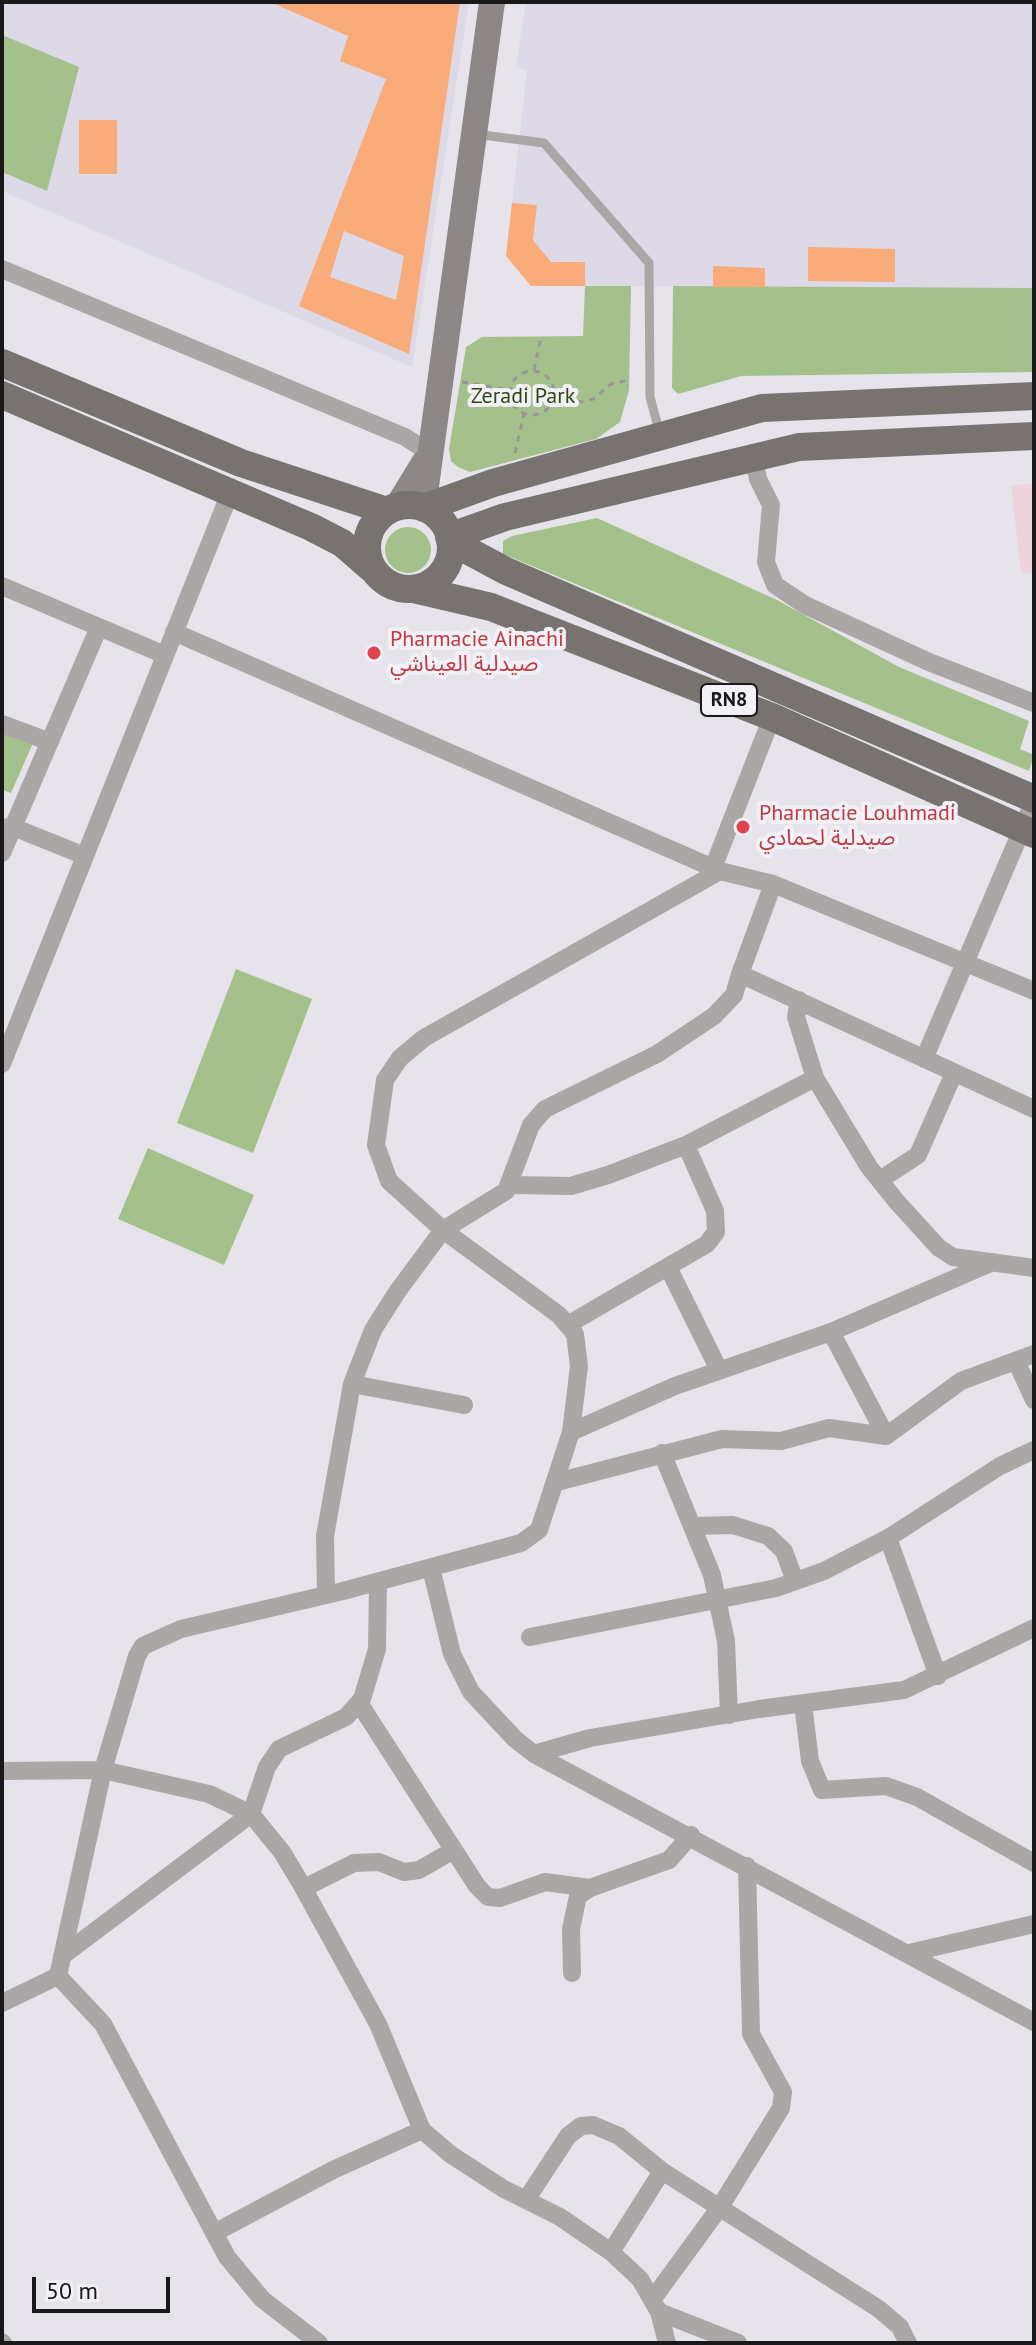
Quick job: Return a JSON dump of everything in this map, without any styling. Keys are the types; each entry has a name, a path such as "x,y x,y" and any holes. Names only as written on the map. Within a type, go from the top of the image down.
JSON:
{"main road":[{"path":"2,363 241,463 328,494 408,508"},
{"name":"RN8","path":"2,395 311,527 342,543 390,585 491,607 772,717 1028,832"},
{"path":"372,569 367,556 370,530 408,508 730,416 784,406 1034,396"},
{"path":"414,589 438,578 450,554 450,539 505,517 623,487 799,447 1034,436"},
{"path":"614,451 623,487"},
{"path":"493,483 505,517"},
{"path":"311,527 328,494"},
{"name":"RN8","path":"408,508 440,520 450,539 506,571 1034,800"},
{"path":"491,607 506,571"}],"street":[{"path":"408,508 430,453 492,2"},
{"path":"2,269 405,437 430,453"},
{"path":"753,456 758,479 771,505 772,523 766,562 775,585 805,605 929,662 1034,703"},
{"path":"2,1064 230,493"},
{"path":"2,586 165,655"},
{"path":"2,853 8,828 50,742 99,627"},
{"path":"174,632 716,870 773,884 964,965 1034,991"},
{"path":"58,1976 103,1770 137,1656 143,1646 181,1629 378,1582 531,1538 545,1518 571,1432 579,1345 569,1324 443,1230 389,1181 378,1156 377,1123 385,1080 400,1058 424,1038 716,870 772,717"},
{"path":"2,724 50,742"},
{"path":"924,1059 964,965 1028,832 1034,800"},
{"path":"2,807 8,828"},
{"path":"8,828 85,856"},
{"path":"511,1185 527,1132 545,1109 657,1054 714,1016 734,995 773,884"},
{"path":"740,974 1034,1109"},
{"path":"799,1000 796,1017 815,1078 880,1180 939,1248 953,1257 1034,1268"},
{"path":"880,1180 918,1155 954,1073"},
{"path":"326,1595 325,1536 352,1384 373,1330 443,1230 511,1185 571,1186 686,1145 815,1078"},
{"path":"569,1324 707,1244 716,1232 715,1211 686,1145"},
{"path":"571,1432 719,1370 831,1332 993,1262"},
{"path":"668,1267 719,1370"},
{"path":"831,1332 886,1436"},
{"path":"557,1482 722,1439 781,1441 829,1428 886,1436 961,1381 1034,1354"},
{"path":"1016,1361 1034,1400"},
{"path":"352,1384 464,1405"},
{"path":"530,1637 717,1600 824,1571 888,1538 1000,1466 1034,1450"},
{"path":"662,1453 694,1526 717,1600 726,1641 729,1715"},
{"path":"694,1526 733,1525 768,1536 784,1551 795,1581"},
{"path":"888,1538 938,1676"},
{"path":"431,1568 452,1654 471,1692 492,1717 534,1754 691,1835 1034,2022"},
{"path":"62,1956 251,1814 267,1767 279,1749 346,1717 359,1703 372,1676 377,1649 378,1582"},
{"path":"534,1754 590,1738 904,1690 1034,1628"},
{"path":"359,1703 488,1897 500,1898 545,1882 590,1888"},
{"path":"803,1704 810,1761 822,1790 886,1786 917,1797 1034,1863"},
{"path":"2,1771 103,1770 187,1788 251,1814 282,1852 304,1888 378,2024 422,2130 450,2154 560,2217 611,2252 640,2279 656,2306 667,2343"},
{"path":"572,1973 578,1896 590,1888 669,1860 691,1835"},
{"path":"304,1888 354,1863 379,1862 404,1872 419,1870 454,1850"},
{"path":"656,2306 772,2128 781,2108 783,2092 751,2034 747,1866"},
{"path":"909,1953 1034,1924"},
{"path":"2,2003 58,1976"},
{"path":"58,1976 103,2024 227,2257 262,2299 319,2343"},
{"path":"526,2200 568,2136 581,2126 593,2125 619,2136 662,2171 879,2309 900,2327 908,2343"},
{"path":"214,2233 333,2170 422,2130"},
{"path":"611,2252 662,2171"},
{"path":"656,2306 738,2343"}],"lane":[{"path":"472,134 544,143 649,263 650,397 661,437"}],"path":[{"path":"534,370 541,337"},
{"path":"534,370 552,382 554,397 541,414 524,414 515,407 510,390 519,374 534,370"},
{"path":"440,379 510,390"},
{"path":"554,397 582,402 593,399 611,384 629,380"},
{"path":"513,461 524,414"}],"shaded area":[{"path":"2,2 469,2 412,367 2,191"},
{"path":"526,2 1034,2 1034,288 531,286 506,256 527,70 516,67"},
{"path":"1034,484 1034,574 1021,572 1011,485"}],"green space":[{"path":"2,35 79,67 47,191 2,172"},
{"name":"Zeradi Park","path":"585,286 631,286 629,390 620,422 596,439 470,472 458,467 451,461 449,449 466,347 482,337 583,336"},
{"path":"673,286 1034,288 1034,372 741,376 678,394 672,388"},
{"path":"597,518 777,600 899,667 1029,721 1020,749 1034,755 1029,771 503,554 503,541 512,536"},
{"path":"408,527 424,534 431,550 424,566 408,573 392,566 385,550 392,534"},
{"path":"2,731 33,743 11,793 2,790"},
{"path":"236,969 312,999 253,1153 177,1123"},
{"path":"148,1148 254,1195 224,1265 118,1219"}],"building":[{"path":"270,2 460,2 409,354 299,306 386,79 340,61 348,36","holes":["344,231 404,256 396,300 330,277"]},
{"path":"79,120 117,120 117,174 79,174"},
{"path":"512,203 537,205 533,240 551,262 585,262 585,286 531,286 506,256"},
{"path":"808,247 895,249 895,282 808,281"},
{"path":"713,266 765,268 765,287 713,287"}],"place":[{"name":"Pharmacie Ainachi صيدلية العيناشي","path":"374,653"},
{"name":"Pharmacie Louhmadi صيدلية لحمادي","path":"743,827"}]}
